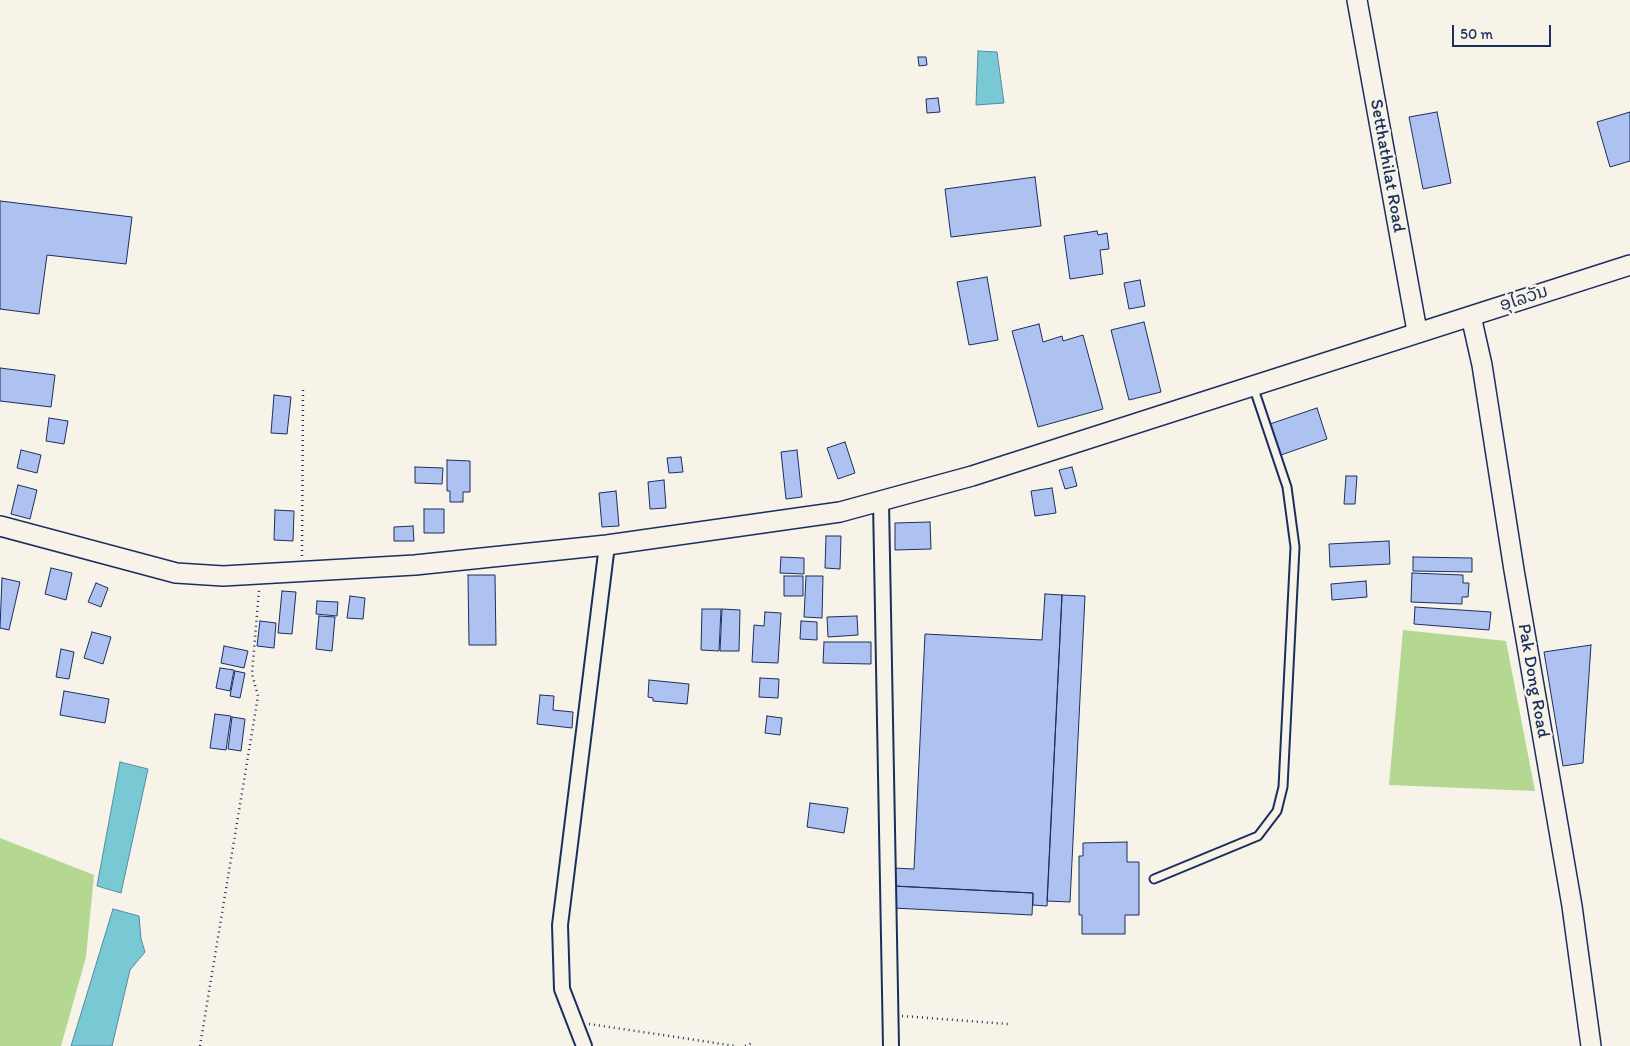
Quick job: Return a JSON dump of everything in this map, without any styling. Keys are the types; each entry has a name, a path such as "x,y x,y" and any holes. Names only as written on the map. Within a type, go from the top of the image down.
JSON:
{"street":[{"name":"Setthathilat Road","path":"1357,0 1417,332"},
{"name":"ອຸໄລວັນ","path":"0,526 176,574 223,576 415,565 607,545 840,512 972,476 1630,265"},
{"name":"Pak Dong Road","path":"1471,316 1482,365 1514,570 1572,906 1591,1046"},
{"path":"881,502 891,1046"},
{"path":"584,1046 562,989 560,925 607,545"}],"lane":[{"path":"1154,879 1258,836 1277,812 1283,786 1295,547 1287,487 1253,386"}],"path":[{"path":"301,572 303,390"},
{"path":"200,1046 258,696 252,674 258,611 259,574"},
{"path":"890,1016 1008,1024"},
{"path":"575,1022 736,1046"},
{"path":"745,1046 752,1043"}],"green space":[{"path":"1403,630 1506,641 1535,791 1389,785"},
{"path":"0,838 94,875 86,957 61,1046 0,1046"}],"water":[{"path":"978,51 997,52 1004,103 976,105"},
{"path":"120,762 148,769 121,893 97,886"},
{"path":"113,909 139,916 141,939 145,952 130,970 112,1046 71,1046"}],"building":[{"path":"918,57 926,57 927,65 919,66"},
{"path":"938,98 940,112 927,113 926,99"},
{"path":"1437,112 1451,183 1423,189 1409,117"},
{"path":"1630,112 1630,161 1610,167 1597,122"},
{"path":"1035,177 1041,226 951,237 945,189"},
{"path":"0,201 132,217 126,264 47,255 39,314 0,309"},
{"path":"1097,231 1098,235 1107,233 1109,249 1100,250 1103,274 1070,279 1064,236"},
{"path":"987,277 998,340 969,345 957,282"},
{"path":"1140,280 1145,306 1129,309 1124,283"},
{"path":"1144,322 1161,392 1129,400 1111,330"},
{"path":"1039,324 1043,342 1062,336 1063,341 1083,335 1103,409 1038,427 1012,331"},
{"path":"0,368 55,375 51,407 0,401"},
{"path":"274,395 291,397 287,434 271,433"},
{"path":"1317,408 1327,439 1278,456 1267,425"},
{"path":"49,418 68,421 64,444 46,441"},
{"path":"845,442 855,473 838,479 827,448"},
{"path":"21,450 41,455 37,473 17,468"},
{"path":"797,450 802,497 786,499 781,452"},
{"path":"681,457 683,472 669,473 667,458"},
{"path":"447,460 470,461 470,492 463,492 463,502 450,502 450,491 447,491"},
{"path":"415,467 443,468 442,484 415,483"},
{"path":"1072,467 1077,486 1065,489 1059,470"},
{"path":"1346,476 1357,476 1355,504 1344,504"},
{"path":"664,480 666,508 650,509 648,482"},
{"path":"18,485 37,490 30,519 11,514"},
{"path":"1052,488 1056,513 1035,516 1031,491"},
{"path":"616,491 619,526 602,527 599,493"},
{"path":"424,509 444,509 444,533 424,533"},
{"path":"275,510 294,511 293,541 274,540"},
{"path":"930,522 931,549 895,550 895,523"},
{"path":"413,526 414,541 394,541 394,527"},
{"path":"826,536 841,536 840,569 825,568"},
{"path":"1389,541 1390,564 1330,567 1329,544"},
{"path":"781,557 804,558 804,574 780,573"},
{"path":"1413,557 1472,558 1472,572 1413,571"},
{"path":"51,568 72,573 66,600 45,594"},
{"path":"1412,573 1463,575 1463,583 1469,583 1468,597 1462,597 1462,604 1411,602"},
{"path":"468,575 495,575 496,645 469,645"},
{"path":"784,576 803,576 803,596 784,596"},
{"path":"806,576 823,576 822,618 804,617"},
{"path":"2,578 20,582 9,630 0,628"},
{"path":"1366,581 1367,597 1332,600 1331,584"},
{"path":"96,583 108,588 101,607 88,602"},
{"path":"282,591 296,592 292,634 278,633"},
{"path":"1045,594 1062,595 1047,906 1033,905 1033,893 892,886 893,868 914,869 925,634 1042,640"},
{"path":"1062,595 1085,596 1070,902 1047,901"},
{"path":"350,596 365,598 363,619 347,618"},
{"path":"317,601 338,602 337,616 316,614"},
{"path":"1415,607 1491,612 1489,630 1414,624"},
{"path":"702,609 721,609 719,651 701,650"},
{"path":"722,609 740,610 739,651 720,651"},
{"path":"765,612 781,613 778,663 752,662 754,625 764,626"},
{"path":"319,616 335,617 332,651 316,649"},
{"path":"857,616 858,635 828,637 827,617"},
{"path":"260,621 276,623 274,648 257,646"},
{"path":"801,621 817,622 817,640 800,639"},
{"path":"92,632 111,637 103,664 84,658"},
{"path":"824,642 871,642 871,664 823,663"},
{"path":"1591,645 1583,763 1563,766 1544,652"},
{"path":"224,646 248,651 244,668 221,663"},
{"path":"61,649 74,652 69,679 56,677"},
{"path":"220,668 234,670 230,691 216,688"},
{"path":"235,671 245,673 240,698 230,696"},
{"path":"760,678 779,679 778,698 759,697"},
{"path":"649,680 689,684 687,704 653,701 653,698 648,697"},
{"path":"64,691 109,699 105,723 60,715"},
{"path":"540,695 554,696 553,710 573,712 572,728 537,724"},
{"path":"215,714 231,716 226,750 210,748"},
{"path":"767,716 782,718 780,735 765,733"},
{"path":"232,717 245,719 241,751 228,749"},
{"path":"810,803 848,808 844,833 807,827"},
{"path":"1127,842 1127,862 1139,862 1139,915 1125,915 1125,934 1082,934 1082,915 1079,915 1079,856 1083,856 1083,843"},
{"path":"894,886 1033,893 1032,915 893,908"}]}
